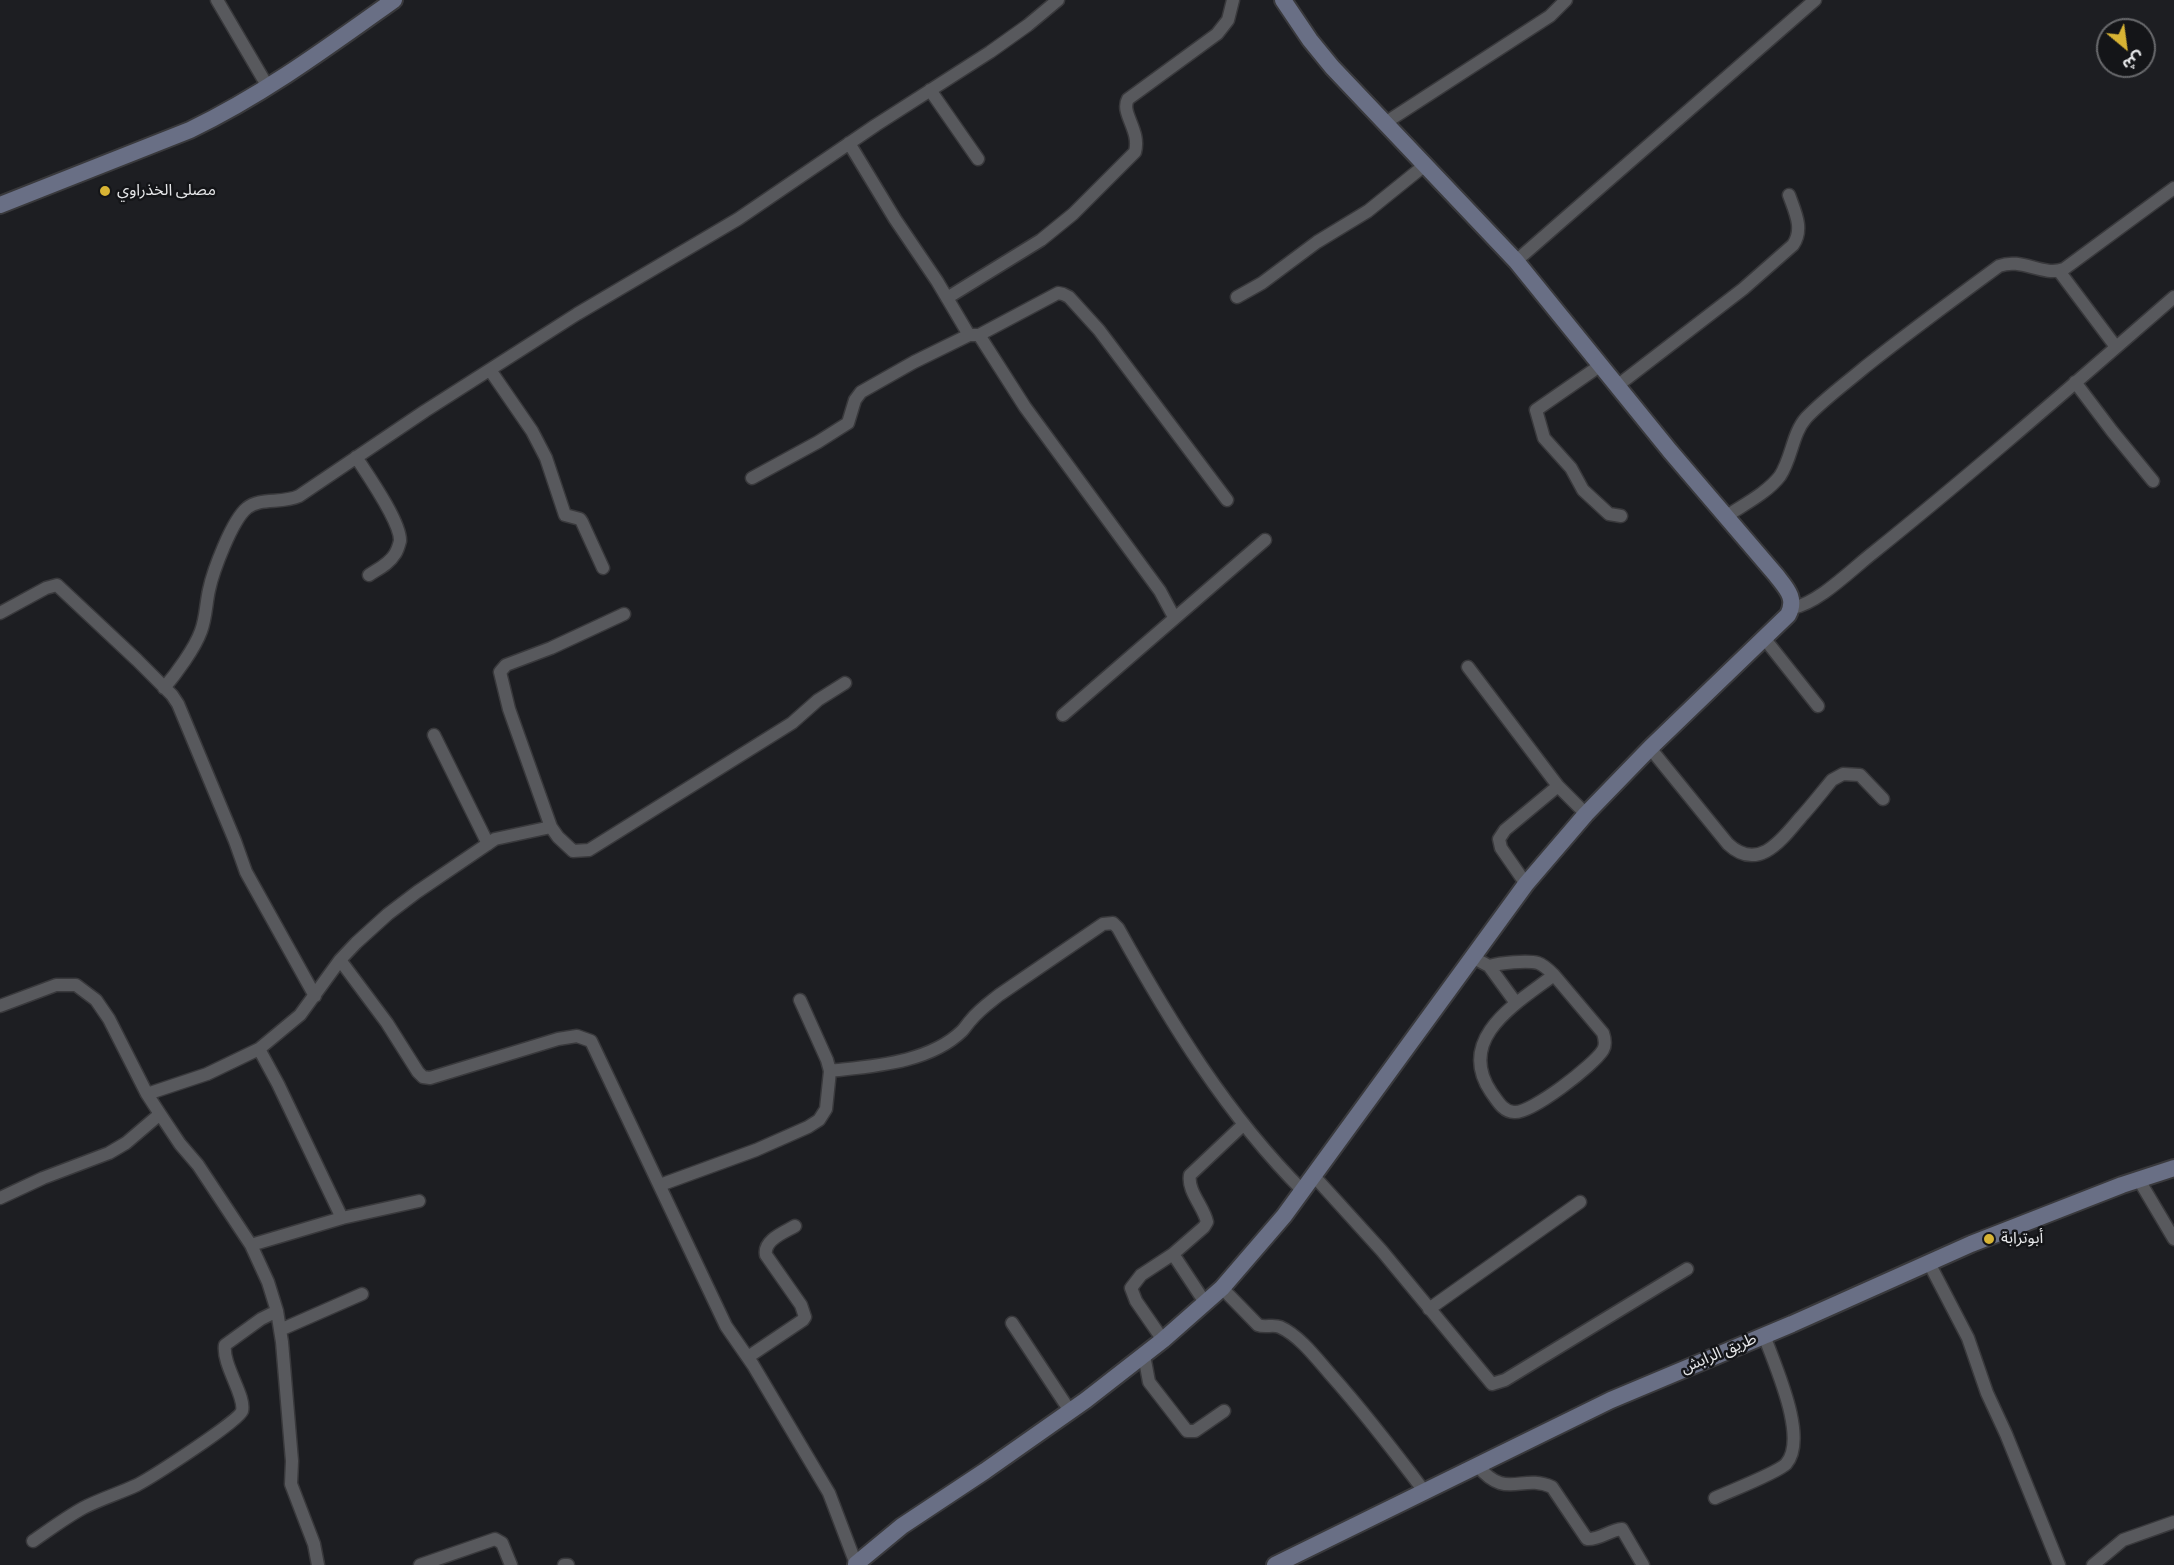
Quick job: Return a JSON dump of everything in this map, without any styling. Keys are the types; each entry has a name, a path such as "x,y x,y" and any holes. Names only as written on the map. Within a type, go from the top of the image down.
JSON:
{"street":[{"path":"217,0 268,87"},
{"path":"0,205 190,130 248,100 394,0"},
{"path":"164,688 180,668 201,631 209,589 219,559 238,517 248,506 260,502 286,501 299,496 577,314 738,219 1028,25 1058,0"},
{"path":"947,298 1041,240 1073,214 1135,152 1137,145 1135,129 1125,104 1128,99 1217,34 1228,21 1233,0"},
{"path":"340,960 387,1023 418,1072 427,1078 494,1060 558,1039 577,1036 588,1038 594,1045 726,1326 748,1357 829,1493 857,1564 902,1526 985,1472 1070,1412 1163,1340 1222,1288 1303,1191 1526,884 1587,814 1650,748 1764,639 1792,608 1787,589 1725,517 1516,261 1310,40 1283,0"},
{"path":"1385,123 1550,16 1566,0"},
{"path":"1516,261 1815,0"},
{"path":"930,90 978,159"},
{"path":"849,143 947,298 1148,574 1174,617"},
{"path":"1237,297 1262,284 1317,242 1368,211 1425,165"},
{"path":"1725,517 1770,486 1780,475 1804,420 1830,396 1927,318 2008,262 2044,272 2064,269 2174,188"},
{"path":"1617,386 1743,289 1793,245 1799,237 1799,227 1789,195"},
{"path":"2059,271 2116,347"},
{"path":"752,478 848,423 855,400 861,392 914,362 1058,293 1069,297 1099,330 1227,500"},
{"path":"1792,608 1800,607 1821,594 1921,514 2174,297"},
{"path":"1601,365 1536,410 1544,438 1571,468 1583,490 1609,514 1621,516"},
{"path":"490,370 532,431 546,458 566,514 580,519 603,568"},
{"path":"2075,382 2153,481"},
{"path":"356,457 381,496 396,525 400,540 396,553 388,562 369,575"},
{"path":"1064,715 1265,540"},
{"path":"0,613 46,588 57,585 137,660 178,704 246,872 315,996"},
{"path":"624,614 551,648 506,665 500,672 509,709 551,827 558,837 573,850 589,850 792,723 818,700 845,684"},
{"path":"1764,639 1818,706"},
{"path":"1468,667 1558,786 1587,814"},
{"path":"434,735 488,844"},
{"path":"1650,748 1728,844 1742,853 1762,853 1776,847 1837,777 1849,774 1860,776 1883,799"},
{"path":"1526,884 1501,848 1499,839 1505,830 1558,786"},
{"path":"147,1094 207,1074 259,1049 289,1026 315,996 340,960 388,914 439,876 488,844 504,837 551,827"},
{"path":"830,1071 894,1062 926,1053 962,1031 984,1006 999,995 1103,924 1113,923 1118,928 1144,977 1214,1085 1274,1162 1303,1191"},
{"path":"1472,957 1489,966 1516,1003"},
{"path":"1489,966 1535,962 1554,975 1603,1033 1605,1041 1604,1049 1581,1072 1548,1097 1522,1112 1513,1113 1505,1109 1484,1081 1480,1060 1483,1044 1497,1019 1554,975"},
{"path":"0,1006 56,985 76,985 96,1000 110,1019 159,1114 198,1165 251,1245 268,1282 277,1311 292,1461 291,1485 314,1544 318,1565"},
{"path":"660,1185 756,1150 819,1120 826,1109 830,1071 800,1000"},
{"path":"259,1049 278,1083 342,1218"},
{"path":"0,1198 43,1178 109,1153 126,1143 159,1114"},
{"path":"1163,1340 1136,1301 1131,1288 1141,1275 1173,1254 1204,1227 1207,1222 1190,1187 1190,1175 1244,1124"},
{"name":"طريق الرابش","path":"1275,1565 1611,1400 1993,1236 2174,1168"},
{"path":"1314,1175 1382,1251 1492,1384 1498,1384 1687,1269"},
{"path":"2139,1180 2174,1239"},
{"path":"251,1245 342,1218 419,1200"},
{"path":"1429,1309 1580,1202"},
{"path":"748,1357 805,1317 801,1305 766,1255 765,1249 768,1244 795,1226"},
{"path":"1173,1254 1206,1304"},
{"path":"1929,1263 1968,1338 1987,1393 2059,1565"},
{"path":"1222,1288 1258,1325 1279,1326 1315,1356 1367,1416 1424,1491"},
{"path":"280,1330 362,1294"},
{"path":"33,1541 83,1508 138,1484 181,1458 239,1417 242,1404 224,1352 225,1345 246,1329 277,1311"},
{"path":"1012,1323 1070,1412"},
{"path":"1715,1498 1781,1468 1791,1455 1794,1425 1764,1335"},
{"path":"1144,1355 1149,1382 1187,1431 1196,1431 1224,1411"},
{"path":"1477,1465 1486,1477 1498,1484 1542,1484 1552,1487 1587,1539 1596,1539 1622,1529 1643,1565"},
{"path":"2093,1565 2123,1540 2174,1522"},
{"path":"420,1565 495,1539 502,1543 511,1565"}],"place":[{"name":"مصلى الخذراوي","path":"105,191"},
{"name":"أبوترابة","path":"1989,1239"}]}
